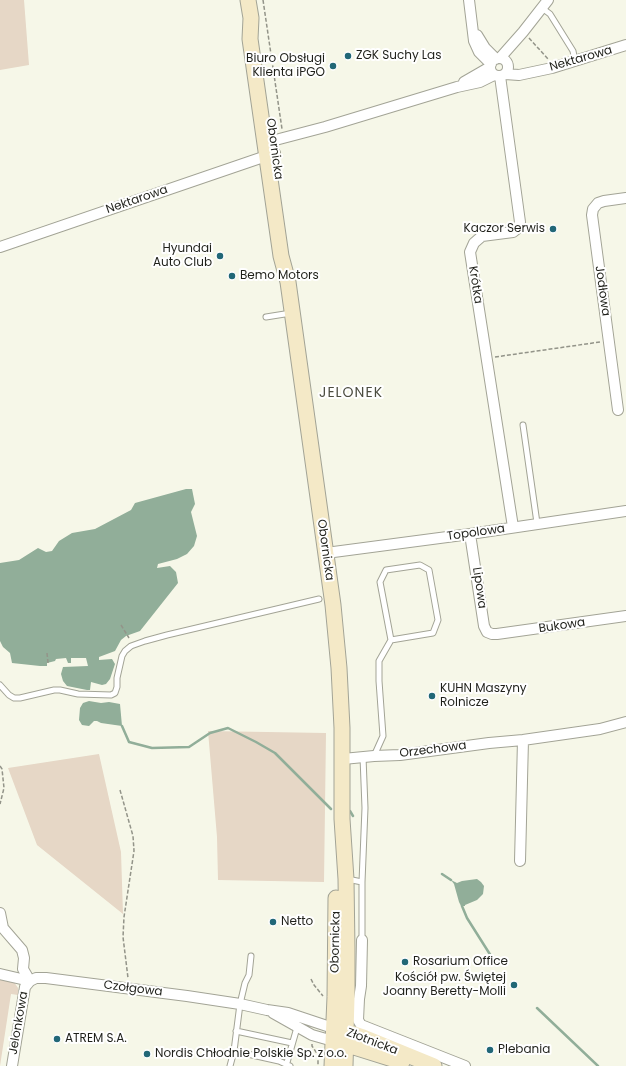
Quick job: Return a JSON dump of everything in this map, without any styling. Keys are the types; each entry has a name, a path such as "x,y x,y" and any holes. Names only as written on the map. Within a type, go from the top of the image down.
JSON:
{"main road":[{"name":"Obornicka","path":"248,0 251,18 250,39 270,148 281,256 288,282 326,553 340,668 343,759 342,819 346,878 347,949 341,1032 332,1066"},
{"name":"Obornicka","path":"342,819 336,874 331,997 341,1032 345,1066"},
{"path":"341,1032 372,1054 413,1066"},
{"name":"Złotnicka","path":"341,1032 363,1037 434,1066"},
{"path":"350,1066 362,1056 372,1054"}],"street":[{"path":"469,0 474,41 479,52 499,67 525,34 545,4"},
{"name":"Nektarowa","path":"0,247 325,127 457,86 480,82 499,67 536,71 576,61 626,45"},
{"name":"Krótka","path":"499,67 520,222 518,228 513,232 482,236 474,243 470,252 513,527"},
{"name":"Jodłowa","path":"618,410 592,215 593,209 604,201 626,198"},
{"name":"Topolowa","path":"326,553 626,511"},
{"name":"Lipowa","path":"470,534 484,626 487,632 497,634"},
{"name":"Bukowa","path":"497,634 626,616"},
{"name":"Orzechowa","path":"343,759 400,755 522,740 600,729 626,722"},
{"path":"520,860 522,740"},
{"path":"0,913 3,928 22,950 24,958 22,970 30,981"},
{"path":"362,940 361,986 358,1020 361,1025 459,1065"},
{"name":"Czołgowa","path":"0,974 30,981 36,978 46,978 130,988 288,1012 313,1020 341,1032"},
{"name":"Jelonkowa","path":"12,1066 25,987 30,981"},
{"path":"313,1020 324,1017 330,1009 331,997"},
{"name":"Czołgowa","path":"268,1010 312,1035 341,1032"}],"lane":[{"path":"545,4 573,51 576,61"},
{"path":"266,317 292,313"},
{"path":"523,425 537,523"},
{"path":"374,756 384,736 379,681 379,660 391,640 380,582 386,570 420,565 429,570 438,620 433,633 391,640"},
{"path":"0,685 9,695 14,698 54,690 78,694 111,695 115,693 117,687 117,678 122,656 131,646 167,634 319,599"},
{"path":"362,940 362,882 365,808 363,757"},
{"path":"346,878 362,882"},
{"path":"230,1066 234,1051 240,1004 245,983 249,974 251,956"},
{"path":"234,1051 279,1061 288,1065 292,1043 298,1028"},
{"path":"236,1031 292,1043"}],"path":[{"path":"263,0 282,129"},
{"path":"525,34 549,60"},
{"path":"495,357 609,340"},
{"path":"121,625 129,638"},
{"path":"47,653 48,663"},
{"path":"0,766 2,769 4,788 0,804"},
{"path":"120,790 132,836 134,851 124,917 123,937 130,988"},
{"path":"311,979 322,996 331,997"},
{"path":"312,1041 312,1046 318,1055 318,1066"}],"shaded area":[{"path":"0,0 24,0 29,65 0,70"},
{"path":"186,489 192,489 195,504 191,512 197,536 194,546 187,554 177,559 158,564 157,568 170,566 176,572 178,583 140,631 126,636 121,640 115,651 99,657 99,660 112,659 115,664 110,679 106,684 102,685 91,682 90,690 87,690 67,686 63,681 61,674 63,667 88,666 86,658 71,658 71,663 68,663 66,658 56,659 55,661 47,663 47,666 12,663 10,653 3,647 0,641 0,563 19,560 38,548 46,552 52,551 59,541 72,533 95,529 131,510 135,503"},
{"path":"89,701 120,704 122,726 97,721 94,721 89,726 82,725 79,720 80,708 83,703"},
{"path":"208,731 326,733 324,882 218,880 217,837"},
{"path":"99,754 121,852 123,914 37,845 8,768"},
{"path":"477,879 484,886 483,894 477,900 465,906 461,906 454,884 451,880 457,883"},
{"path":"0,975 14,982 18,988 18,995 11,994 0,1066"}],"waterway":[{"path":"122,726 129,742 152,748 189,747 210,733 228,728 275,753 331,809"},
{"path":"350,811 353,816"},
{"path":"442,874 451,880"},
{"path":"462,906 467,918 491,956"},
{"path":"537,1008 598,1066"}],"place":[{"name":"ZGK Suchy Las","path":"348,56"},
{"name":"Biuro Obsługi Klienta iPGO","path":"333,66"},
{"name":"Kaczor Serwis","path":"553,229"},
{"name":"Hyundai Auto Club","path":"220,256"},
{"name":"Bemo Motors","path":"232,276"},
{"name":"KUHN Maszyny Rolnicze","path":"432,696"},
{"name":"Netto","path":"273,922"},
{"name":"Rosarium Office","path":"405,962"},
{"name":"Kościół pw. Świętej Joanny Beretty-Molli","path":"514,985"},
{"name":"ATREM S.A.","path":"57,1039"},
{"name":"Plebania","path":"490,1050"},
{"name":"Nordis Chłodnie Polskie Sp. z o.o.","path":"147,1054"}],"district":[{"name":"JELONEK","path":"351,393"}]}
